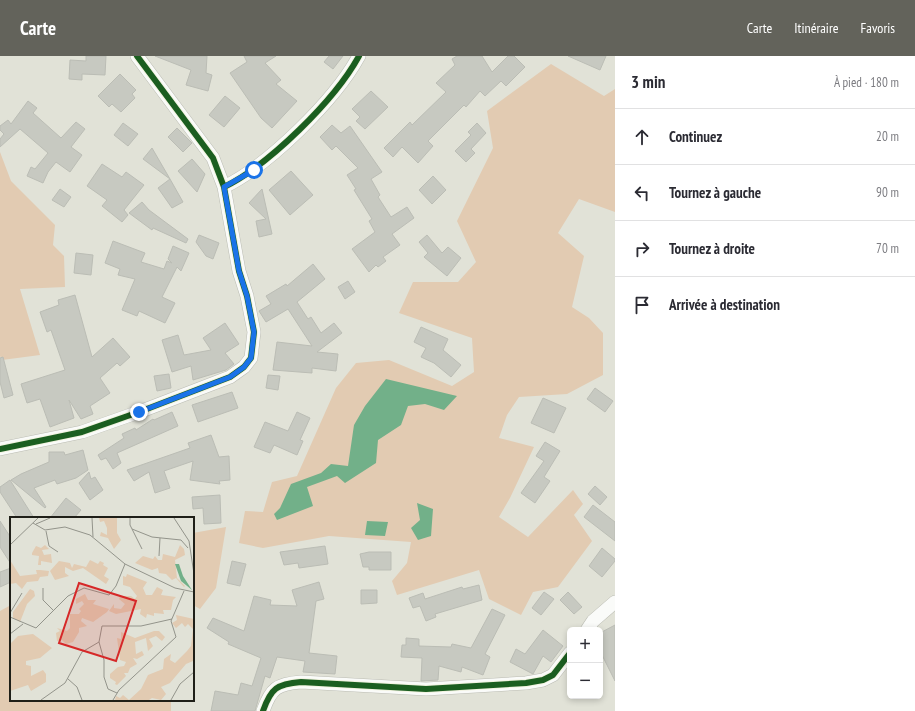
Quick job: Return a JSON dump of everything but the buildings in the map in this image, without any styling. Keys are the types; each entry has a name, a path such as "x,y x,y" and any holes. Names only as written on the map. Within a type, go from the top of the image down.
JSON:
{"street":[{"path":"0,448 82,432 230,377 244,367 251,358 254,332 247,296 239,271 224,187 213,158 137,56"},
{"path":"224,187 254,170 278,150 334,91 359,56"},
{"path":"589,627 593,621 615,602"},
{"path":"263,711 268,696 277,686 288,683 301,682 426,689 526,683 543,680 552,675 567,657"}],"shaded area":[{"path":"551,64 604,96 615,89 615,212 579,199 558,233 584,256 572,307 589,318 603,333 603,375 567,394 519,397 507,415 499,438 534,447 510,498 499,517 528,537 573,490 583,504 574,515 592,541 558,587 533,592 521,615 489,599 479,570 397,595 392,581 407,563 411,542 329,536 263,548 239,543 245,511 263,512 272,482 297,476 336,388 356,363 389,360 452,386 474,372 472,338 399,313 413,282 458,282 476,262 457,221 493,148 487,111"},
{"path":"0,152 11,181 55,225 53,245 64,256 65,287 20,289 40,355 2,360 0,356"},
{"path":"386,379 457,396 444,410 425,404 408,406 401,425 378,440 376,463 345,483 337,476 307,487 313,506 277,520 274,514 280,508 291,484 321,473 331,464 348,466 354,425 365,406"},
{"path":"417,503 433,509 431,536 418,540 411,528 420,520"},
{"path":"367,521 388,522 385,536 365,535"},
{"path":"226,527 216,588 200,609 194,606 194,533"},
{"path":"10,606 10,701 171,701 171,711 0,711 0,611"}],"cycle path":[{"path":"0,449 82,432 139,412 230,377 244,367 251,358 254,332 247,296 239,271 224,187 213,158 137,56"},
{"path":"224,187 242,177 261,163 299,130 334,92 359,56"},
{"path":"263,711 272,692 286,684 301,682 426,689 526,683 543,680 553,675 567,657"}],"route":[{"path":"139,412 230,377 244,367 251,358 254,332 247,296 239,271 224,187 254,170"}]}
